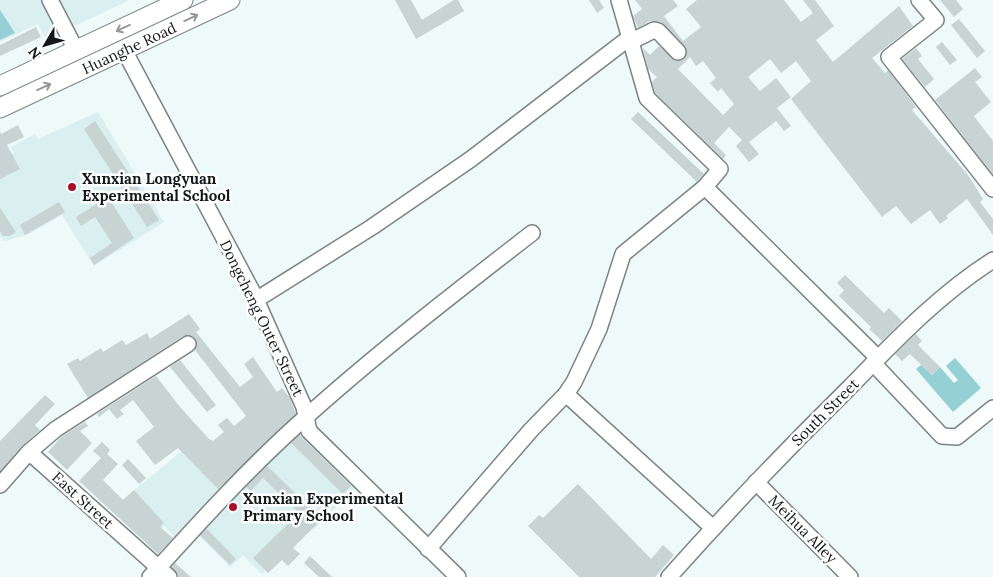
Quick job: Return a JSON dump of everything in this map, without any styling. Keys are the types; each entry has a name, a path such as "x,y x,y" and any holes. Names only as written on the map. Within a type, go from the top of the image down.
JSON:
{"main road":[{"name":"Huanghe Road","path":"0,86 76,50 156,6 183,0"},
{"name":"Huanghe Road","path":"0,108 230,0"}],"street":[{"path":"50,0 76,50"},
{"path":"428,549 531,430 566,394 599,329 623,254 705,187 720,169 647,98 619,0"},
{"path":"920,0 936,20 888,57 993,189"},
{"path":"256,300 372,227 472,158 630,40 654,30 658,31 678,52"},
{"name":"Dongcheng Outer Street","path":"124,50 256,300 304,407 309,431 458,577"},
{"path":"705,187 876,361 942,436 957,436 993,408"},
{"path":"159,574 224,496 305,418 436,306 532,234"},
{"name":"South Street","path":"669,577 756,482 925,311 964,278 993,260"},
{"path":"0,485 29,452 56,429 188,344"},
{"path":"566,394 713,528"},
{"name":"East Street","path":"29,452 159,574"},
{"name":"Meihua Alley","path":"756,482 850,577"}],"shaded area":[{"path":"0,0 130,0 46,39 38,24 0,42"},
{"path":"0,10 15,33 0,40"},
{"name":"Xunxian Longyuan Experimental School","path":"98,112 164,222 94,266 62,215 29,234 5,241 0,236 0,160 14,153 11,147 35,134 38,139"},
{"path":"955,358 981,388 953,412 916,369 921,365 932,375 940,367 954,383 958,380 946,366"},
{"name":"Xunxian Experimental Primary School","path":"299,427 358,485 314,529 309,526 262,574 243,555 230,567 188,525 175,537 164,526 160,529 122,500 193,442 239,489"}],"building":[{"path":"395,0 411,0 422,20 454,0 458,0 464,11 416,39"},
{"path":"589,0 599,0 604,8 597,13"},
{"path":"635,0 673,0 678,6 664,16 683,41 701,27 686,9 697,0 784,0 801,22 813,13 803,0 815,0 834,26 816,40 833,62 899,6 913,26 872,58 885,73 888,70 916,107 912,110 968,175 983,199 980,202 993,219 993,235 967,199 946,216 948,218 940,224 930,210 911,224 896,206 882,217 791,99 811,81 796,61 781,73 770,59 748,77 760,91 776,78 791,97 777,108 791,126 784,131 776,121 749,142 759,154 749,162 736,146 742,140 729,127 714,143 726,155 723,159 655,93 652,82 657,77 648,69 643,48 650,55 659,46 676,61 685,58 687,50 661,22 650,21 638,28 633,16 642,9","holes":["690,57 696,66 703,61 716,78 710,83 718,92 721,88 734,104 723,115 678,69"]},
{"path":"940,0 956,0 963,9 954,17"},
{"path":"959,19 985,51 977,58 951,25"},
{"path":"36,27 41,37 0,56 0,45"},
{"path":"942,42 957,60 950,65 936,47"},
{"path":"916,48 922,56 918,59 934,79 925,87 902,59"},
{"path":"975,68 982,77 975,82 991,102 974,116 993,141 993,174 935,100"},
{"path":"638,112 704,174 697,182 631,119"},
{"path":"95,121 159,220 147,227 84,129"},
{"path":"18,125 24,137 7,145 20,169 0,179 0,131 1,134"},
{"path":"108,197 134,238 94,265 90,258 112,243 95,217 81,226 76,217"},
{"path":"59,202 65,212 25,235 20,225"},
{"path":"0,208 16,232 10,236 3,236 0,231"},
{"path":"845,275 884,313 889,308 902,321 882,341 869,329 871,327 839,296 844,290 837,283"},
{"path":"189,314 200,329 196,332 240,387 253,377 244,364 253,357 277,392 282,388 290,398 296,414 218,489 178,448 155,465 136,441 154,427 133,400 120,410 124,414 117,419 109,409 99,417 97,414 156,376 180,407 209,439 213,441 224,432 218,425 227,418 234,426 246,416 195,350 197,343 193,336 183,336 88,398 67,364 78,358 80,361 101,348 103,352 122,340 126,345 147,333 150,339"},
{"path":"916,334 922,341 918,345 940,367 932,375 910,354 902,361 895,354"},
{"path":"180,360 216,405 207,412 170,367"},
{"path":"45,395 55,404 35,425 40,430 22,446 0,471 0,441"},
{"path":"85,422 88,426 80,431 92,443 67,470 48,452 62,436"},
{"path":"299,435 351,486 343,494 291,443"},
{"path":"102,442 110,450 107,454 118,464 103,480 123,500 134,490 164,523 160,527 173,538 158,554 79,481 101,458 93,451"},
{"path":"128,459 146,478 139,484 122,465"},
{"path":"267,466 322,519 293,548 300,554 288,566 282,560 268,573 253,558 299,513 263,478 251,491 246,487"},
{"path":"578,484 651,559 663,545 674,555 655,577 579,577 528,526 539,515 543,518"},
{"path":"207,529 236,559 230,565 200,535"},
{"path":"310,556 332,577 319,577 304,563"},
{"path":"175,563 191,577 179,577 172,567"}],"place":[{"name":"Xunxian Longyuan Experimental School","path":"72,187"},
{"name":"Xunxian Experimental Primary School","path":"233,507"}]}
